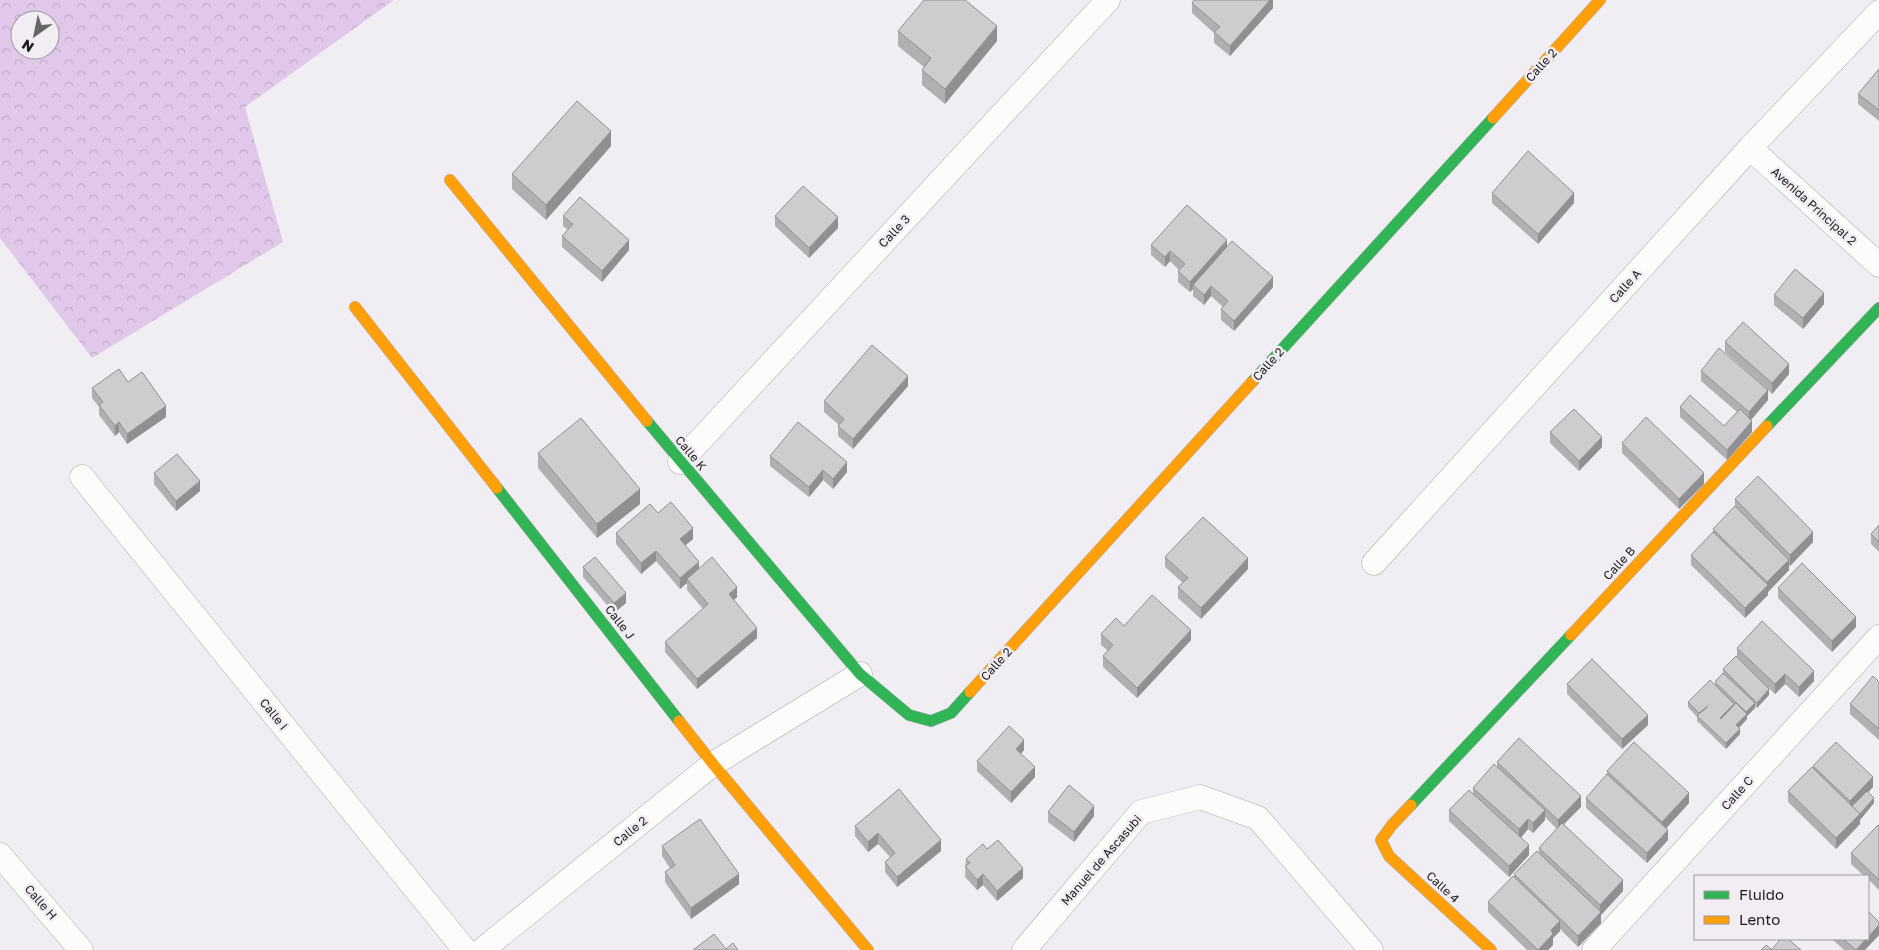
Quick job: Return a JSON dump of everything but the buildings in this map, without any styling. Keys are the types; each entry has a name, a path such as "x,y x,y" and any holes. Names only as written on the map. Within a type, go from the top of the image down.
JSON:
{"street":[{"name":"Calle 3","path":"680,462 1108,0"},
{"name":"Calle 2","path":"932,721 951,713 1600,0"},
{"name":"Calle A","path":"1374,563 1750,148 1879,12"},
{"name":"Avenida Principal 2","path":"1750,148 1879,265"},
{"name":"Calle K","path":"450,180 680,462 860,674 909,715 932,721"},
{"name":"Calle J","path":"355,307 713,764 868,950"},
{"name":"Calle B","path":"1381,840 1392,825 1879,308"},
{"name":"Calle I","path":"82,477 465,950"},
{"name":"Calle C","path":"1594,950 1879,637"},
{"name":"Calle 2","path":"482,950 713,764 860,674"},
{"name":"Manuel de Ascasubi","path":"1024,950 1141,812 1200,797 1258,818 1371,950"},
{"name":"Calle 4","path":"1381,840 1389,856 1491,950"},
{"name":"Calle H","path":"0,855 81,950"}],"green space":[{"path":"0,0 394,0 245,107 283,242 92,358 0,238"}],"traffic: fast":[{"path":"1252,382 1493,118"},
{"path":"1767,426 1879,308"},
{"path":"647,421 860,674 909,715 931,721 951,713 970,692"},
{"path":"497,488 679,721"},
{"path":"1411,805 1571,635"}],"traffic: slow":[{"path":"1493,118 1600,0"},
{"path":"450,180 647,421"},
{"path":"355,307 497,488"},
{"path":"970,692 1252,382"},
{"path":"1571,635 1767,426"},
{"path":"679,721 868,950"},
{"path":"1411,805 1381,840 1389,856 1491,950"}]}
